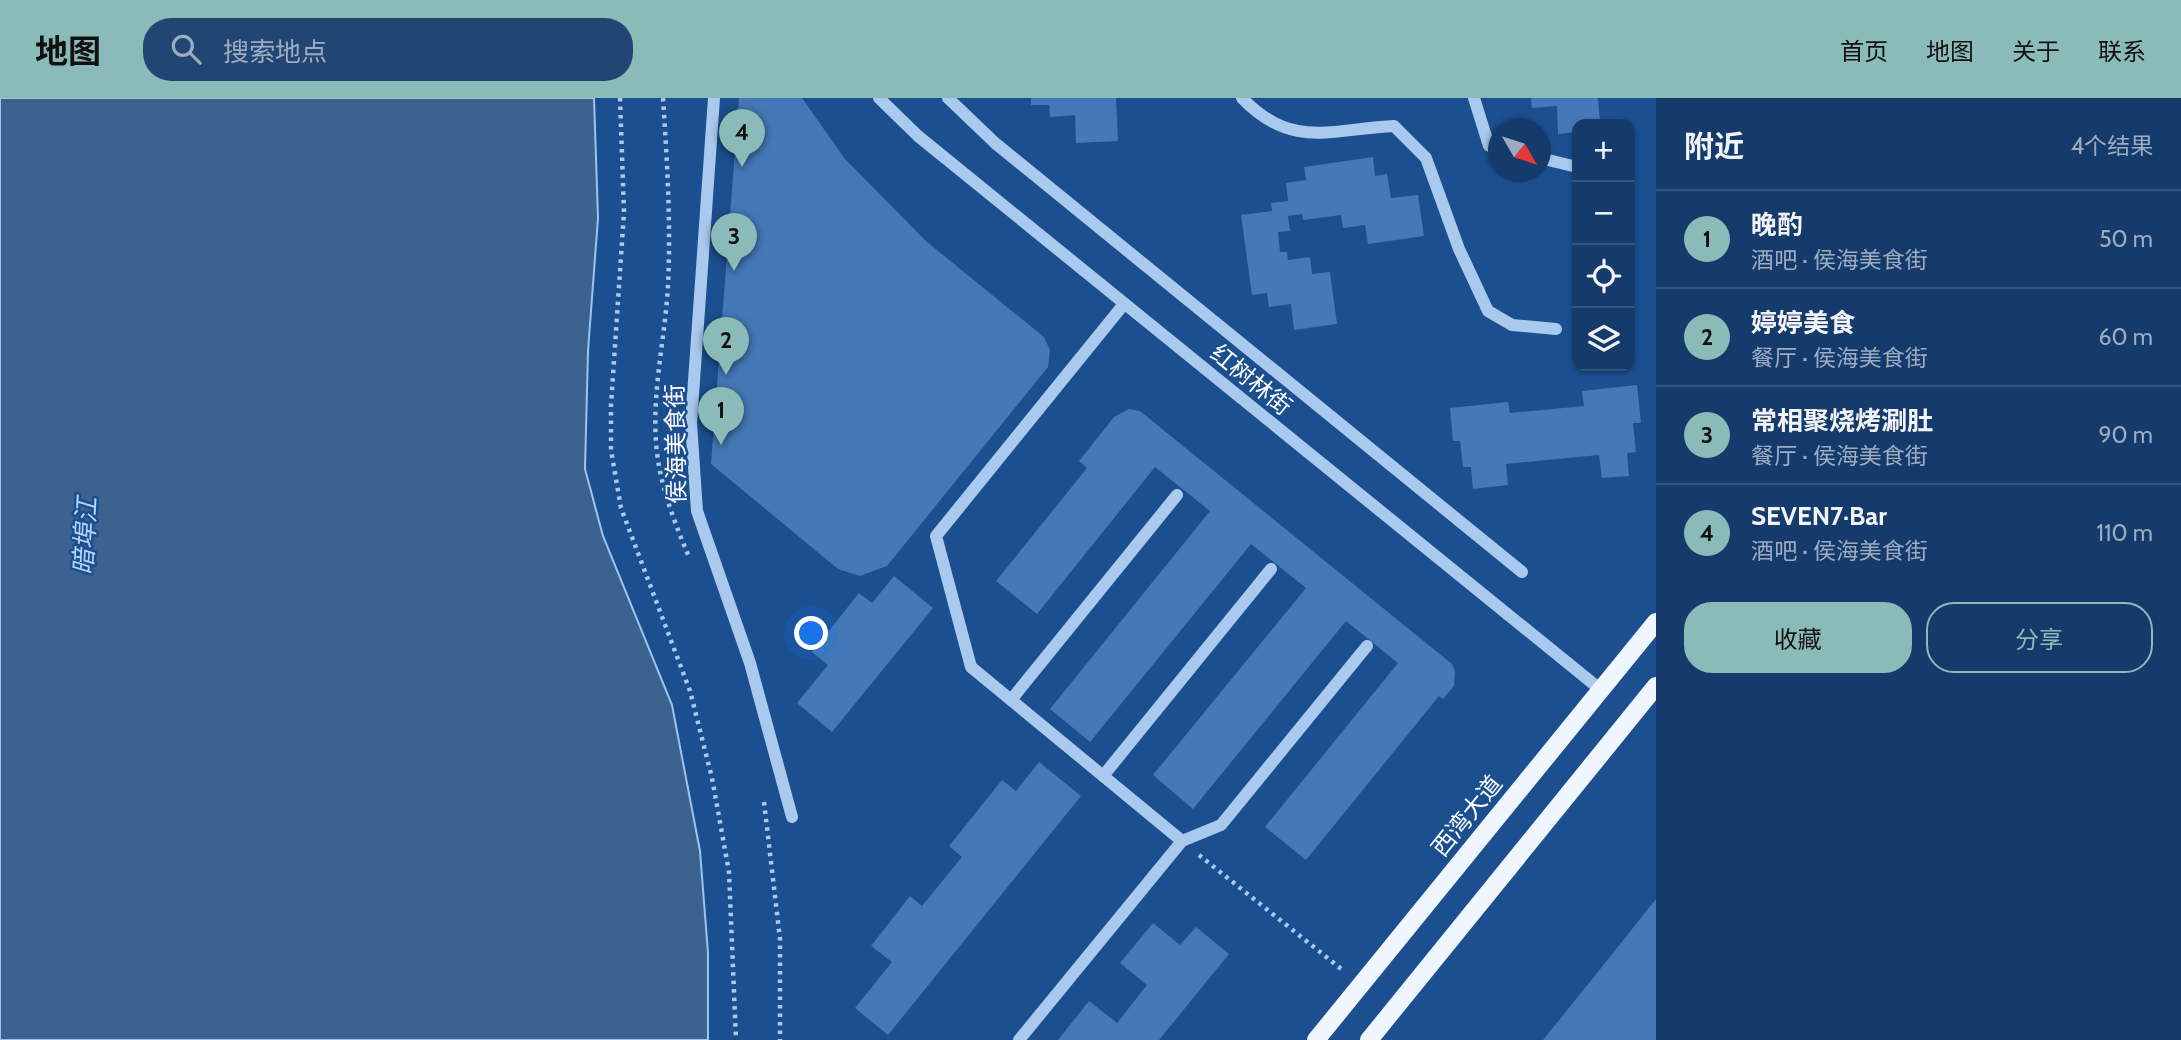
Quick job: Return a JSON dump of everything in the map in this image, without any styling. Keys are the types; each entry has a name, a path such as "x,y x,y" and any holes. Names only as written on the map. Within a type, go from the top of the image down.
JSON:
{"main road":[{"name":"西湾大道","path":"1317,1040 1656,622"},
{"path":"1369,1040 1656,686"}],"street":[{"name":"侯海美食街","path":"714,98 691,423 697,511 750,663 792,817"},
{"name":"红树林街","path":"879,98 918,136 1601,690"},
{"path":"948,98 995,143 1522,572"},
{"path":"1242,98 1261,118 1304,134 1394,126 1426,158 1459,249 1488,311 1512,326 1556,329"},
{"path":"1474,98 1488,143"},
{"path":"1551,160 1572,166"},
{"path":"1124,304 936,536 971,667 1182,841"},
{"path":"1011,700 1177,495"},
{"path":"1103,776 1271,569"},
{"path":"1019,1040 1182,841 1221,825 1367,646"}],"path":[{"path":"620,98 624,212 611,450 621,508 690,691 712,778 729,872 736,1040"},
{"path":"1182,841 1361,985"}],"water":[{"name":"暗埠江","path":"0,98 594,98 598,218 588,351 585,469 603,536 672,705 700,851 708,953 708,1040 0,1040"}],"building":[{"path":"739,98 802,98 845,159 927,242 1044,337 1050,350 1048,367 887,566 860,576 838,569 711,464"},
{"path":"1031,98 1116,98 1118,141 1076,143 1075,115 1050,117 1049,105 1031,105"},
{"path":"1531,98 1598,98 1600,119 1572,119 1572,133 1558,134 1557,106 1532,108"},
{"path":"1373,157 1375,176 1387,174 1391,198 1418,195 1424,236 1368,244 1365,225 1343,228 1341,215 1303,220 1302,214 1288,216 1290,231 1278,232 1280,252 1287,252 1288,260 1310,257 1312,274 1330,272 1337,324 1294,330 1291,304 1269,307 1267,293 1252,295 1241,215 1272,211 1271,203 1288,201 1286,183 1306,180 1304,167"},
{"path":"1637,385 1641,423 1633,423 1636,452 1627,453 1629,476 1602,478 1599,455 1506,464 1508,485 1473,489 1471,467 1463,467 1460,441 1453,441 1450,408 1508,402 1510,413 1584,406 1582,391"},
{"path":"1129,409 1140,411 1452,664 1455,671 1454,686 1443,699 1439,696 1306,860 1265,827 1398,663 1346,621 1193,809 1153,775 1306,588 1251,544 1090,742 1050,709 1210,511 1155,467 1037,614 996,581 1087,468 1079,461 1114,417"},
{"path":"894,576 933,608 832,732 797,703 828,665 812,652 859,593 872,603"},
{"path":"1039,762 1081,796 888,1035 855,1008 892,962 871,946 910,896 922,906 962,857 949,846 1002,780 1016,791"},
{"path":"1656,899 1656,1040 1543,1040 1593,978"},
{"path":"1153,923 1180,945 1196,927 1229,954 1159,1040 1058,1040 1089,1001 1117,1023 1147,985 1120,963"}],"place":[{"name":"SEVEN7·Bar","path":"742,167"},
{"name":"常相聚烧烤涮肚","path":"734,271"},
{"name":"婷婷美食","path":"726,375"},
{"name":"晚酌","path":"721,445"}]}
